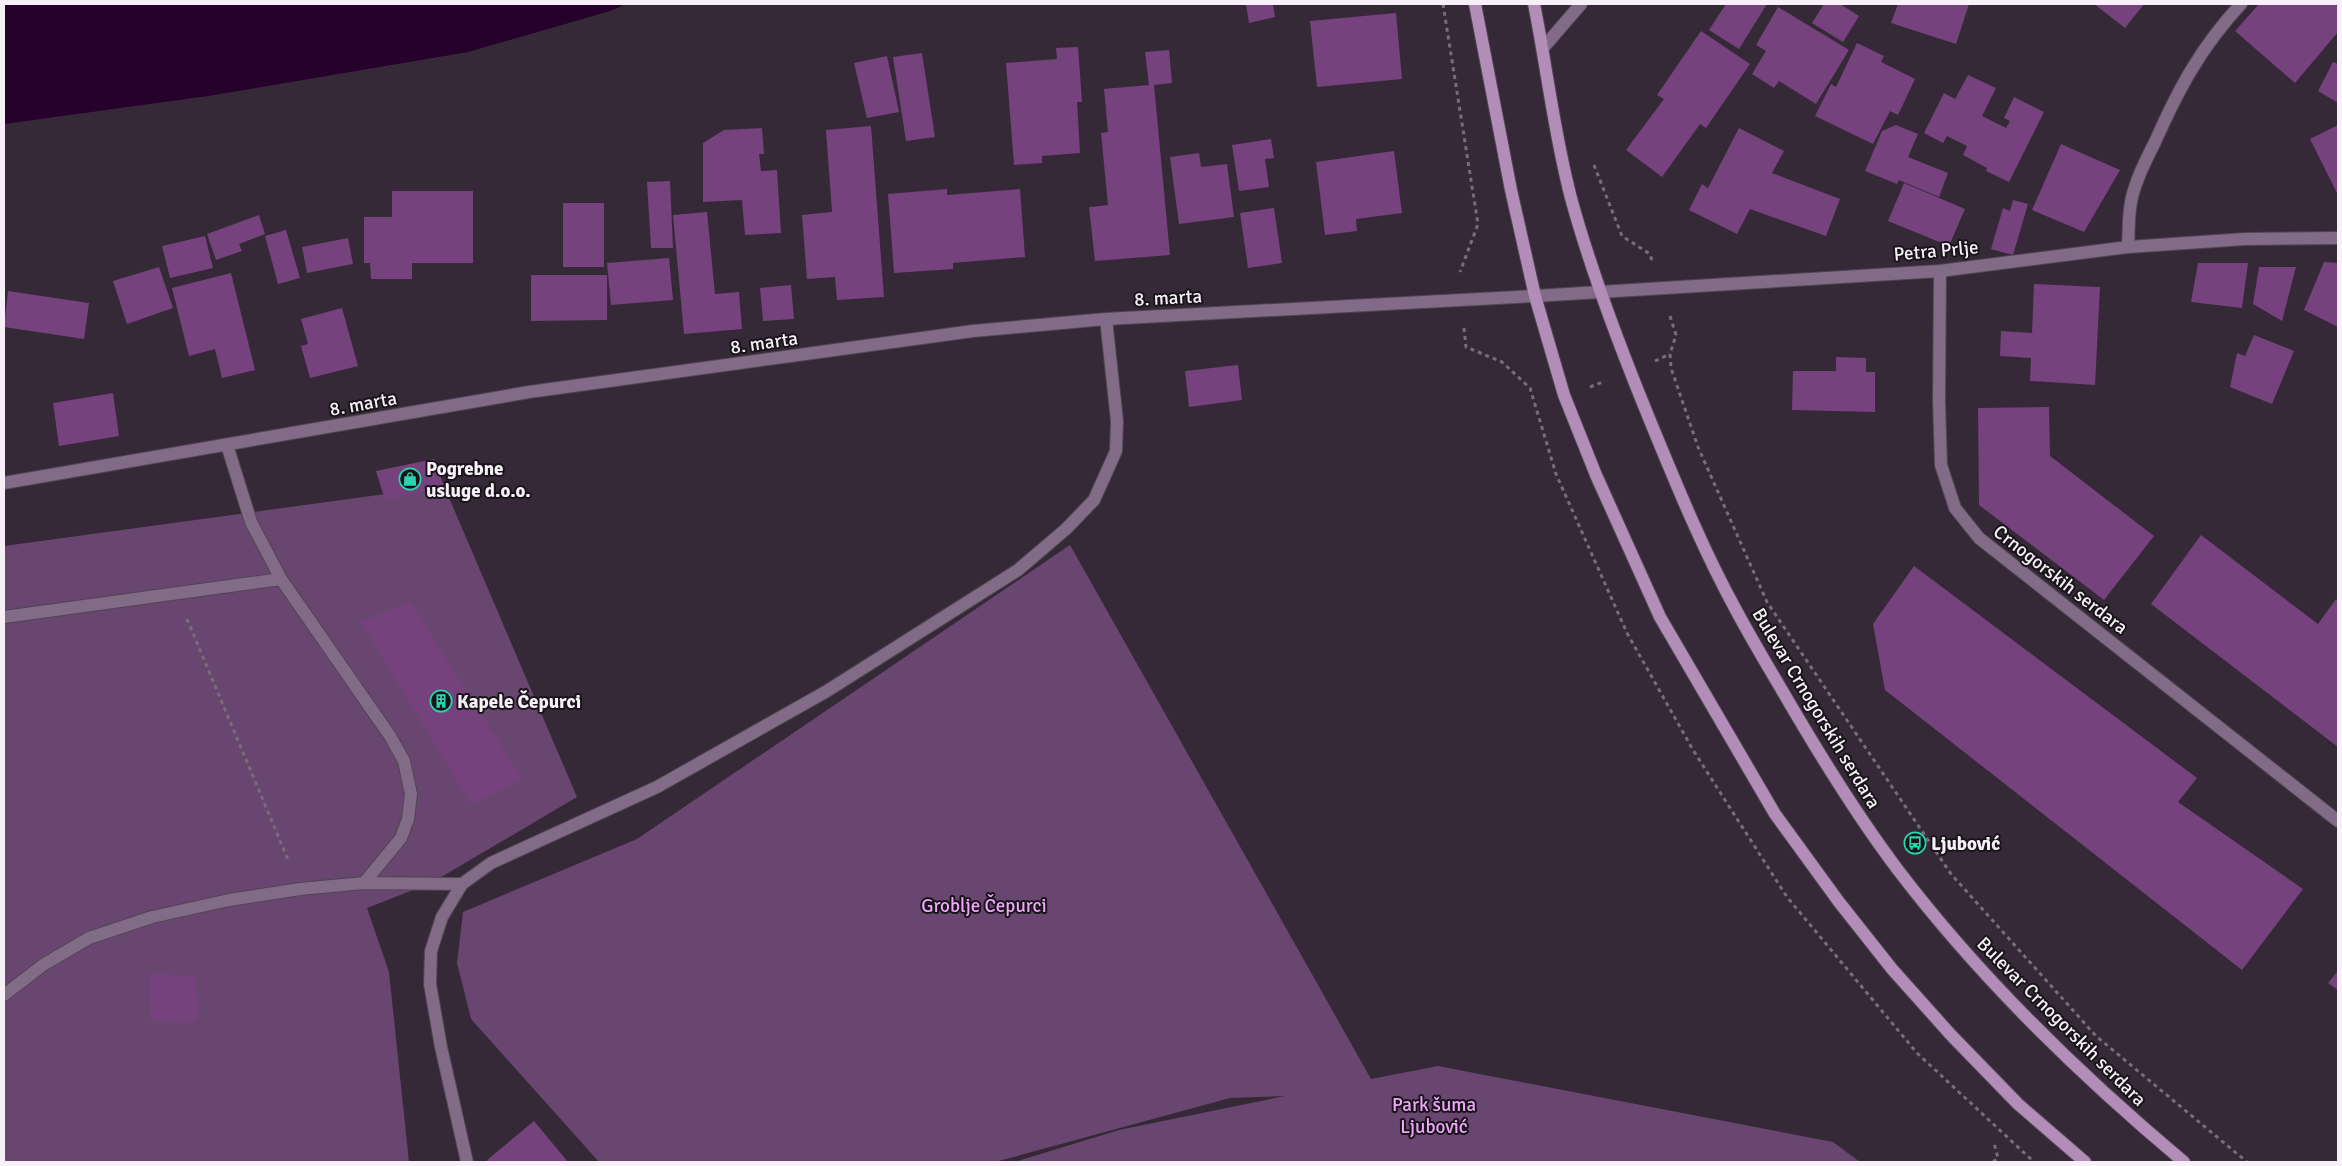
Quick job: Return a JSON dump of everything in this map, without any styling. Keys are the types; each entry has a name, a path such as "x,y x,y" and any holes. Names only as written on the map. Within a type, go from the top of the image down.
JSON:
{"main road":[{"path":"1475,4 1500,141 1536,296 1564,395 1596,475 1660,617 1774,814 1839,902 1892,969 1951,1035 2018,1104 2084,1162"},
{"name":"Bulevar Crnogorskih serdara","path":"1534,4 1543,48 1556,137 1571,199 1601,292 1631,372 1679,489 1735,608 1837,785 1898,870 1955,940 2012,1002 2132,1119 2184,1162"}],"street":[{"path":"1543,48 1581,4"},
{"path":"2128,247 2130,211 2134,187 2166,117 2196,59 2222,24 2241,4"},
{"name":"Petra Prlje","path":"1536,296 1940,271 2128,247 2245,239 2338,238"},
{"name":"Crnogorskih serdara","path":"1940,271 1939,401 1941,465 1955,508 1979,538 2338,821"},
{"name":"8. marta","path":"4,483 529,392 973,331 1106,319 1536,296"},
{"path":"467,1162 441,1047 430,984 431,951 442,917 462,884 491,863 657,787 827,690 1018,570 1066,529 1094,500 1116,451 1117,421 1106,319"},
{"path":"227,445 250,522 281,579 390,736 404,761 411,794 408,818 401,838 364,883"},
{"path":"4,617 281,579"},
{"path":"4,995 43,965 89,938 152,917 229,900 300,889 364,883 462,884"}],"path":[{"path":"1443,4 1478,224 1460,269"},
{"path":"1591,158 1622,236 1650,254"},
{"path":"1530,388 1547,399 1564,395 1631,372 1670,354 1671,368 1698,447 1767,602 1951,874 2096,1036 2247,1162"},
{"path":"177,593 300,889"},
{"path":"1993,1162 1998,1158 1994,1143"}],"green space":[{"path":"444,486 577,797 431,883 367,908 389,972 409,1162 4,1162 4,546"},
{"name":"Groblje Čepurci","path":"1070,545 1371,1079 1438,1066 1833,1142 1860,1162 1014,1162 1119,1130 1285,1096 1230,1098 995,1162 599,1162 471,1019 457,963 463,912 637,839"}],"shaded area":[{"path":"4,4 626,4 610,11 468,52 208,96 4,124"}],"building":[{"path":"1246,4 1273,4 1275,17 1249,23"},
{"path":"1726,4 1767,4 1739,49 1709,30"},
{"path":"1824,4 1840,4 1859,16 1843,42 1812,23"},
{"path":"1898,4 1969,4 1956,44 1891,23"},
{"path":"2094,4 2144,4 2125,28"},
{"path":"2259,4 2334,4 2338,7 2338,32 2295,83 2235,31"},
{"path":"1778,7 1849,50 1816,104 1779,81 1774,88 1752,74 1766,51 1756,45"},
{"path":"1396,13 1402,79 1317,87 1310,21"},
{"path":"1701,31 1750,64 1706,128 1700,124 1662,177 1626,150 1664,99 1657,95"},
{"path":"1857,43 1884,56 1881,62 1915,79 1898,115 1890,111 1873,144 1815,116 1831,84 1836,87"},
{"path":"1078,47 1082,102 1077,102 1080,153 1042,156 1042,163 1014,165 1006,63 1057,59 1056,48"},
{"path":"1169,50 1172,83 1154,85 1170,255 1095,261 1089,207 1108,205 1101,133 1108,132 1104,89 1149,85 1145,52"},
{"path":"922,53 935,137 906,141 893,57"},
{"path":"887,56 899,112 867,118 854,63"},
{"path":"2333,62 2338,64 2338,103 2318,91"},
{"path":"1968,75 1996,88 1982,116 2006,128 2010,121 2004,118 2014,97 2044,112 2009,182 1986,171 1987,168 1963,155 1967,146 1947,136 1943,143 1924,133 1944,93 1955,99"},
{"path":"1896,125 1918,134 1908,157 1948,173 1939,197 1899,180 1897,184 1865,171 1882,131"},
{"path":"2338,125 2338,195 2310,139"},
{"path":"871,126 884,297 837,300 835,277 807,279 802,215 832,212 826,130"},
{"path":"762,128 764,154 759,154 761,171 777,170 781,233 745,235 742,200 703,202 703,143 724,130"},
{"path":"1739,128 1784,151 1772,173 1840,199 1826,236 1750,209 1737,234 1689,210 1702,184 1708,188"},
{"path":"1271,139 1274,158 1265,159 1269,187 1239,191 1232,145"},
{"path":"2061,144 2120,170 2084,232 2032,210"},
{"path":"1394,151 1402,213 1356,219 1357,231 1325,235 1316,162"},
{"path":"1199,153 1201,167 1227,164 1234,217 1179,224 1170,157"},
{"path":"670,181 673,248 651,248 647,182"},
{"path":"1904,183 1965,209 1949,246 1888,221"},
{"path":"947,189 947,195 1020,189 1025,257 953,263 953,269 894,273 888,194"},
{"path":"392,191 473,191 473,263 412,263 412,279 371,279 370,263 364,263 364,217 392,217"},
{"path":"2013,200 2028,204 2013,255 1991,249 2003,208 2010,211"},
{"path":"563,203 604,203 604,267 563,267"},
{"path":"1274,208 1282,263 1248,268 1240,213"},
{"path":"707,212 715,294 739,292 742,329 684,334 673,215"},
{"path":"259,215 265,234 239,244 242,251 216,260 207,234"},
{"path":"286,230 300,278 278,284 265,236"},
{"path":"205,236 213,268 170,278 162,246"},
{"path":"348,238 353,264 307,273 302,247"},
{"path":"669,258 673,300 611,305 607,263"},
{"path":"2324,262 2338,263 2338,327 2304,310"},
{"path":"2198,263 2248,263 2242,308 2191,302"},
{"path":"159,267 173,308 127,324 113,281"},
{"path":"2259,267 2296,267 2282,321 2253,304"},
{"path":"231,273 255,370 222,378 215,349 189,356 172,288"},
{"path":"531,275 607,275 607,320 531,321"},
{"path":"2034,284 2100,287 2095,385 2030,381 2031,358 2000,356 2001,331 2032,333"},
{"path":"791,285 794,319 763,321 760,288"},
{"path":"8,291 89,303 84,339 4,327"},
{"path":"342,308 358,366 310,378 301,346 308,344 301,319"},
{"path":"2254,335 2294,351 2272,404 2230,387 2237,353 2245,356"},
{"path":"1836,357 1866,358 1866,372 1875,372 1875,412 1792,410 1793,371 1836,371"},
{"path":"1238,365 1242,400 1189,407 1185,371"},
{"path":"113,393 119,436 59,446 53,403"},
{"path":"2049,407 2050,456 2154,536 2104,600 1979,505 1978,408"},
{"name":"Pogrebne usluge d.o.o.","path":"434,459 444,486 385,500 376,471"},
{"path":"2201,535 2318,624 2336,599 2338,601 2338,747 2151,604"},
{"path":"1914,566 2197,778 2178,802 2303,889 2242,970 1885,690 1873,624"},
{"name":"Kapele Čepurci","path":"410,602 522,779 471,804 361,622"},
{"path":"2338,971 2338,990 2328,983"},
{"path":"149,974 196,976 198,1022 151,1021"},
{"path":"534,1121 568,1162 488,1162 487,1160"}],"place":[{"name":"Pogrebne usluge d.o.o.","path":"410,479"},
{"name":"Kapele Čepurci","path":"441,701"},
{"name":"Ljubović","path":"1915,843"}],"park label":[{"name":"Park šuma Ljubović","path":"1434,1115"}]}
